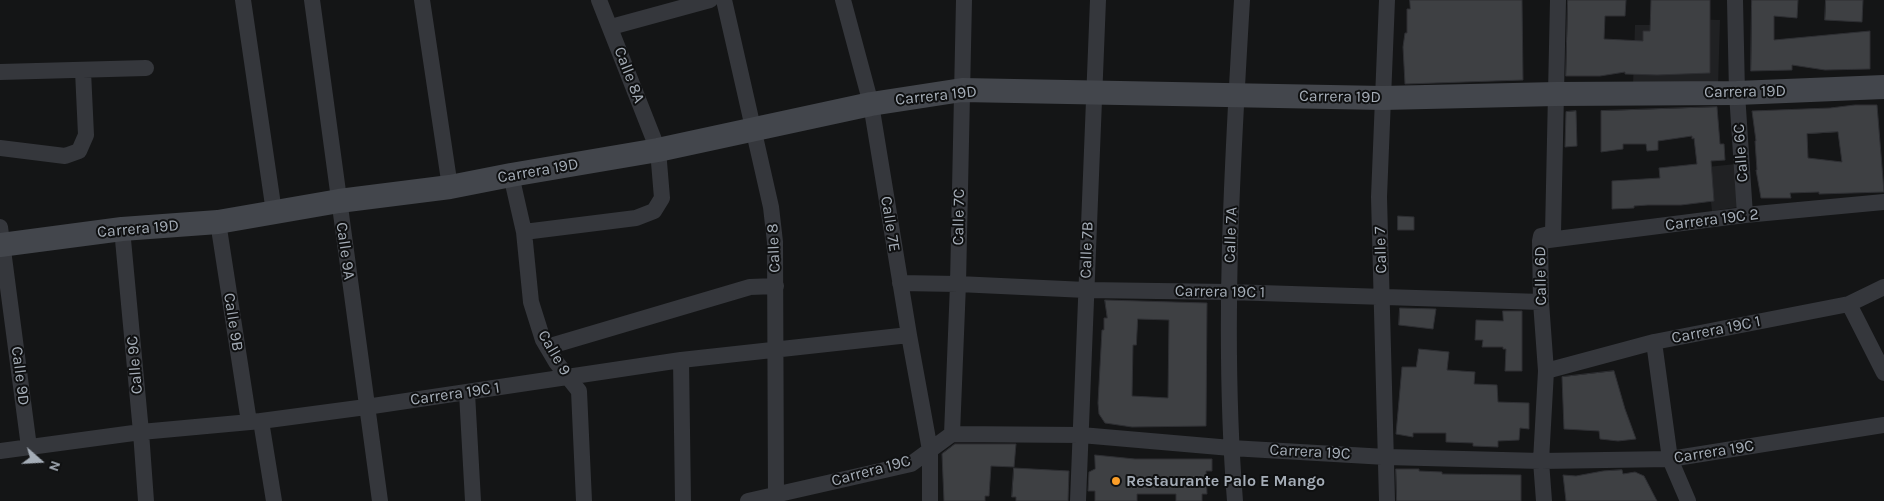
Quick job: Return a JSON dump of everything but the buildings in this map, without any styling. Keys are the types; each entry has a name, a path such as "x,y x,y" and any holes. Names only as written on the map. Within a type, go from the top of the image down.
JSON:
{"street":[{"path":"243,0 274,212"},
{"name":"Calle 9A","path":"312,0 380,501"},
{"path":"422,0 450,187"},
{"name":"Calle 8A","path":"524,232 636,218 654,211 662,198 658,150 600,0"},
{"path":"611,27 710,0"},
{"name":"Calle 8","path":"724,0 772,207 775,242 777,348 776,498"},
{"name":"Calle 7E","path":"844,0 871,104 909,336 930,450"},
{"name":"Calle 7C","path":"952,434 958,284 964,0"},
{"name":"Calle 7B","path":"1078,501 1098,0"},
{"name":"Calle 7A","path":"1235,501 1231,448 1229,292 1236,96 1242,0"},
{"name":"Calle 7","path":"1387,0 1379,197 1387,501"},
{"name":"Calle 6D","path":"1544,501 1541,461 1546,371 1541,302 1540,241 1541,236 1553,233 1558,0"},
{"name":"Calle 6C","path":"1735,0 1737,92 1745,215"},
{"path":"0,72 146,68"},
{"path":"0,148 65,156 80,151 86,136 83,71"},
{"name":"Carrera 19D","path":"1,239 218,222 339,201 450,187 658,150 871,104 962,90 1093,94 1384,98 1737,92 1884,87"},
{"name":"Calle 9","path":"511,175 524,232 531,302 543,340 579,391 584,501"},
{"name":"Carrera 19C 2","path":"1540,241 1745,215 1884,202"},
{"name":"Calle 9B","path":"218,222 255,422 274,501"},
{"name":"Calle 9C","path":"122,230 146,501"},
{"name":"Calle 9D","path":"1,239 29,447"},
{"name":"Carrera 19C 1","path":"900,283 1541,302"},
{"path":"547,347 750,287 776,286"},
{"name":"Carrera 19C 1","path":"1546,371 1654,342 1849,304 1884,287"},
{"path":"1849,304 1884,373"},
{"name":"Carrera 19C 1","path":"0,451 141,432 255,422 366,408 681,360 777,348 909,336"},
{"path":"1654,342 1670,459 1688,501"},
{"path":"681,360 683,501"},
{"path":"466,393 473,501"},
{"name":"Carrera 19C","path":"748,501 776,498 911,464 952,434 1081,435 1231,448 1386,457 1541,461 1670,459 1884,425"},
{"path":"930,450 930,501"}],"shaded area":[{"path":"1652,18 1720,20 1718,87 1633,85 1635,25 1651,25"},
{"path":"1736,164 1738,207 1712,211 1707,167"}],"place":[{"name":"Restaurante Palo E Mango","path":"1116,481"}]}
